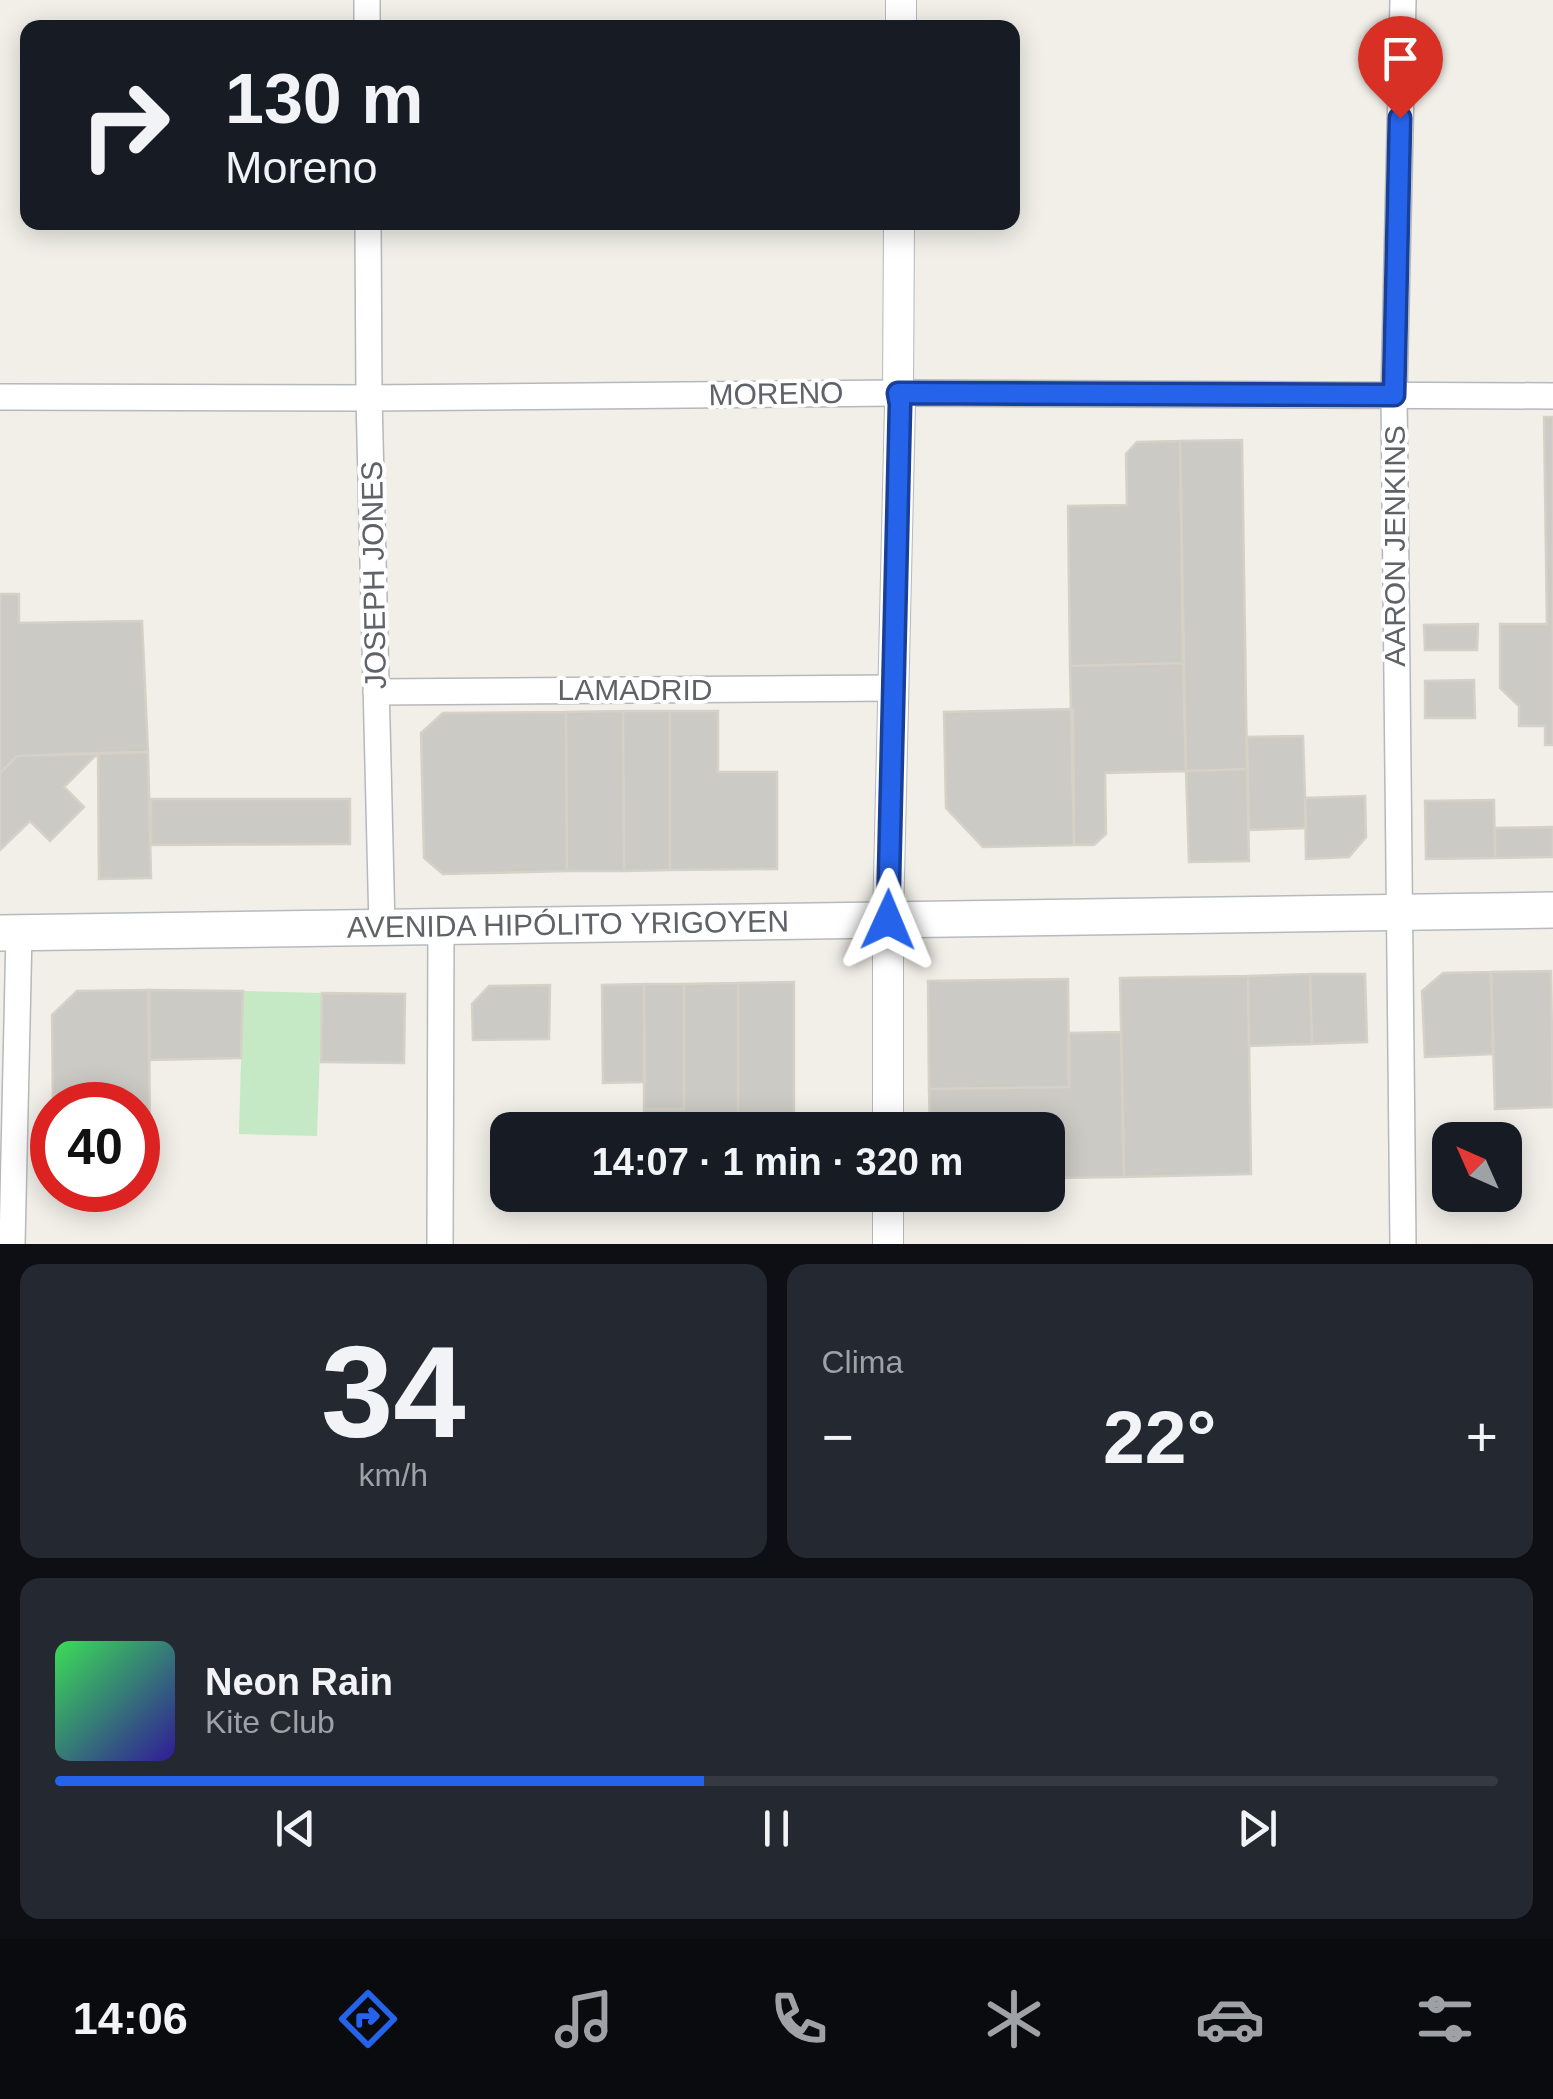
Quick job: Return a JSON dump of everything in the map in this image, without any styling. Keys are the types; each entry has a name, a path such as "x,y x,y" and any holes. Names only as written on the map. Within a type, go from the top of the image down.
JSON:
{"main road":[{"name":"AVENIDA HIPÓLITO YRIGOYEN","path":"9,933 1553,910"}],"street":[{"name":"AARON JENKINS","path":"1403,0 1394,395 1403,1244"},
{"name":"JOSEPH JONES","path":"368,230 382,927"},
{"path":"888,1112 888,920 900,404 899,230"},
{"name":"MORENO","path":"0,397 898,393 1553,396"},
{"name":"LAMADRID","path":"376,692 894,688"},
{"path":"440,1244 441,926"},
{"path":"9,933 12,1244"},
{"path":"888,1212 888,1244"}],"green space":[{"path":"243,991 322,993 317,1136 239,1134"}],"building":[{"path":"1544,417 1553,417 1553,745 1545,745 1545,726 1519,726 1519,706 1500,688 1500,624 1547,624"},
{"path":"1242,440 1247,769 1186,771 1180,441"},
{"path":"1180,441 1183,663 1070,666 1068,506 1127,505 1126,454 1137,442"},
{"path":"0,594 19,594 19,623 142,621 148,752 17,756 0,773"},
{"path":"1478,624 1477,650 1425,650 1424,625"},
{"path":"1183,663 1186,771 1105,773 1106,834 1094,845 1074,845 1070,666"},
{"path":"1474,680 1475,718 1425,718 1425,681"},
{"path":"1073,709 1074,845 983,847 946,808 944,712"},
{"path":"623,711 624,871 567,871 566,712"},
{"path":"623,711 670,711 670,870 624,871"},
{"path":"670,711 718,711 718,772 777,772 777,869 670,870"},
{"path":"566,712 567,871 443,874 424,858 421,733 443,713"},
{"path":"1303,736 1306,828 1249,830 1247,737"},
{"path":"148,752 151,878 99,879 98,753"},
{"path":"98,753 64,787 84,807 50,841 30,821 0,850 0,773 17,756"},
{"path":"1247,769 1249,861 1189,862 1186,771"},
{"path":"1365,796 1366,837 1349,857 1306,859 1305,798"},
{"path":"151,799 350,799 350,844 151,845"},
{"path":"1494,800 1495,858 1426,859 1425,801"},
{"path":"1553,827 1553,857 1495,858 1495,828"},
{"path":"1551,971 1553,1107 1495,1109 1491,972"},
{"path":"1491,972 1493,1054 1425,1057 1422,991 1443,973"},
{"path":"1310,974 1312,1044 1249,1046 1248,976"},
{"path":"1310,974 1365,974 1367,1042 1312,1044"},
{"path":"1248,976 1251,1174 1124,1177 1120,978"},
{"path":"1068,979 1069,1087 929,1089 928,981"},
{"path":"794,982 794,1112 738,1112 738,983"},
{"path":"738,983 738,1112 644,1112 684,1109 684,984"},
{"path":"644,984 684,984 684,1109 644,1109"},
{"path":"644,984 645,1082 603,1083 602,985"},
{"path":"550,985 549,1039 473,1040 472,1004 489,986"},
{"path":"149,990 243,991 241,1058 149,1060"},
{"path":"149,990 150,1082 53,1082 52,1015 77,991"},
{"path":"322,993 405,994 404,1063 321,1062"},
{"path":"1121,1032 1124,1177 1065,1178 1065,1112 930,1112 929,1089 1069,1087 1069,1033"}],"route":[{"path":"888,920 898,393 1394,395 1400,118"}]}
